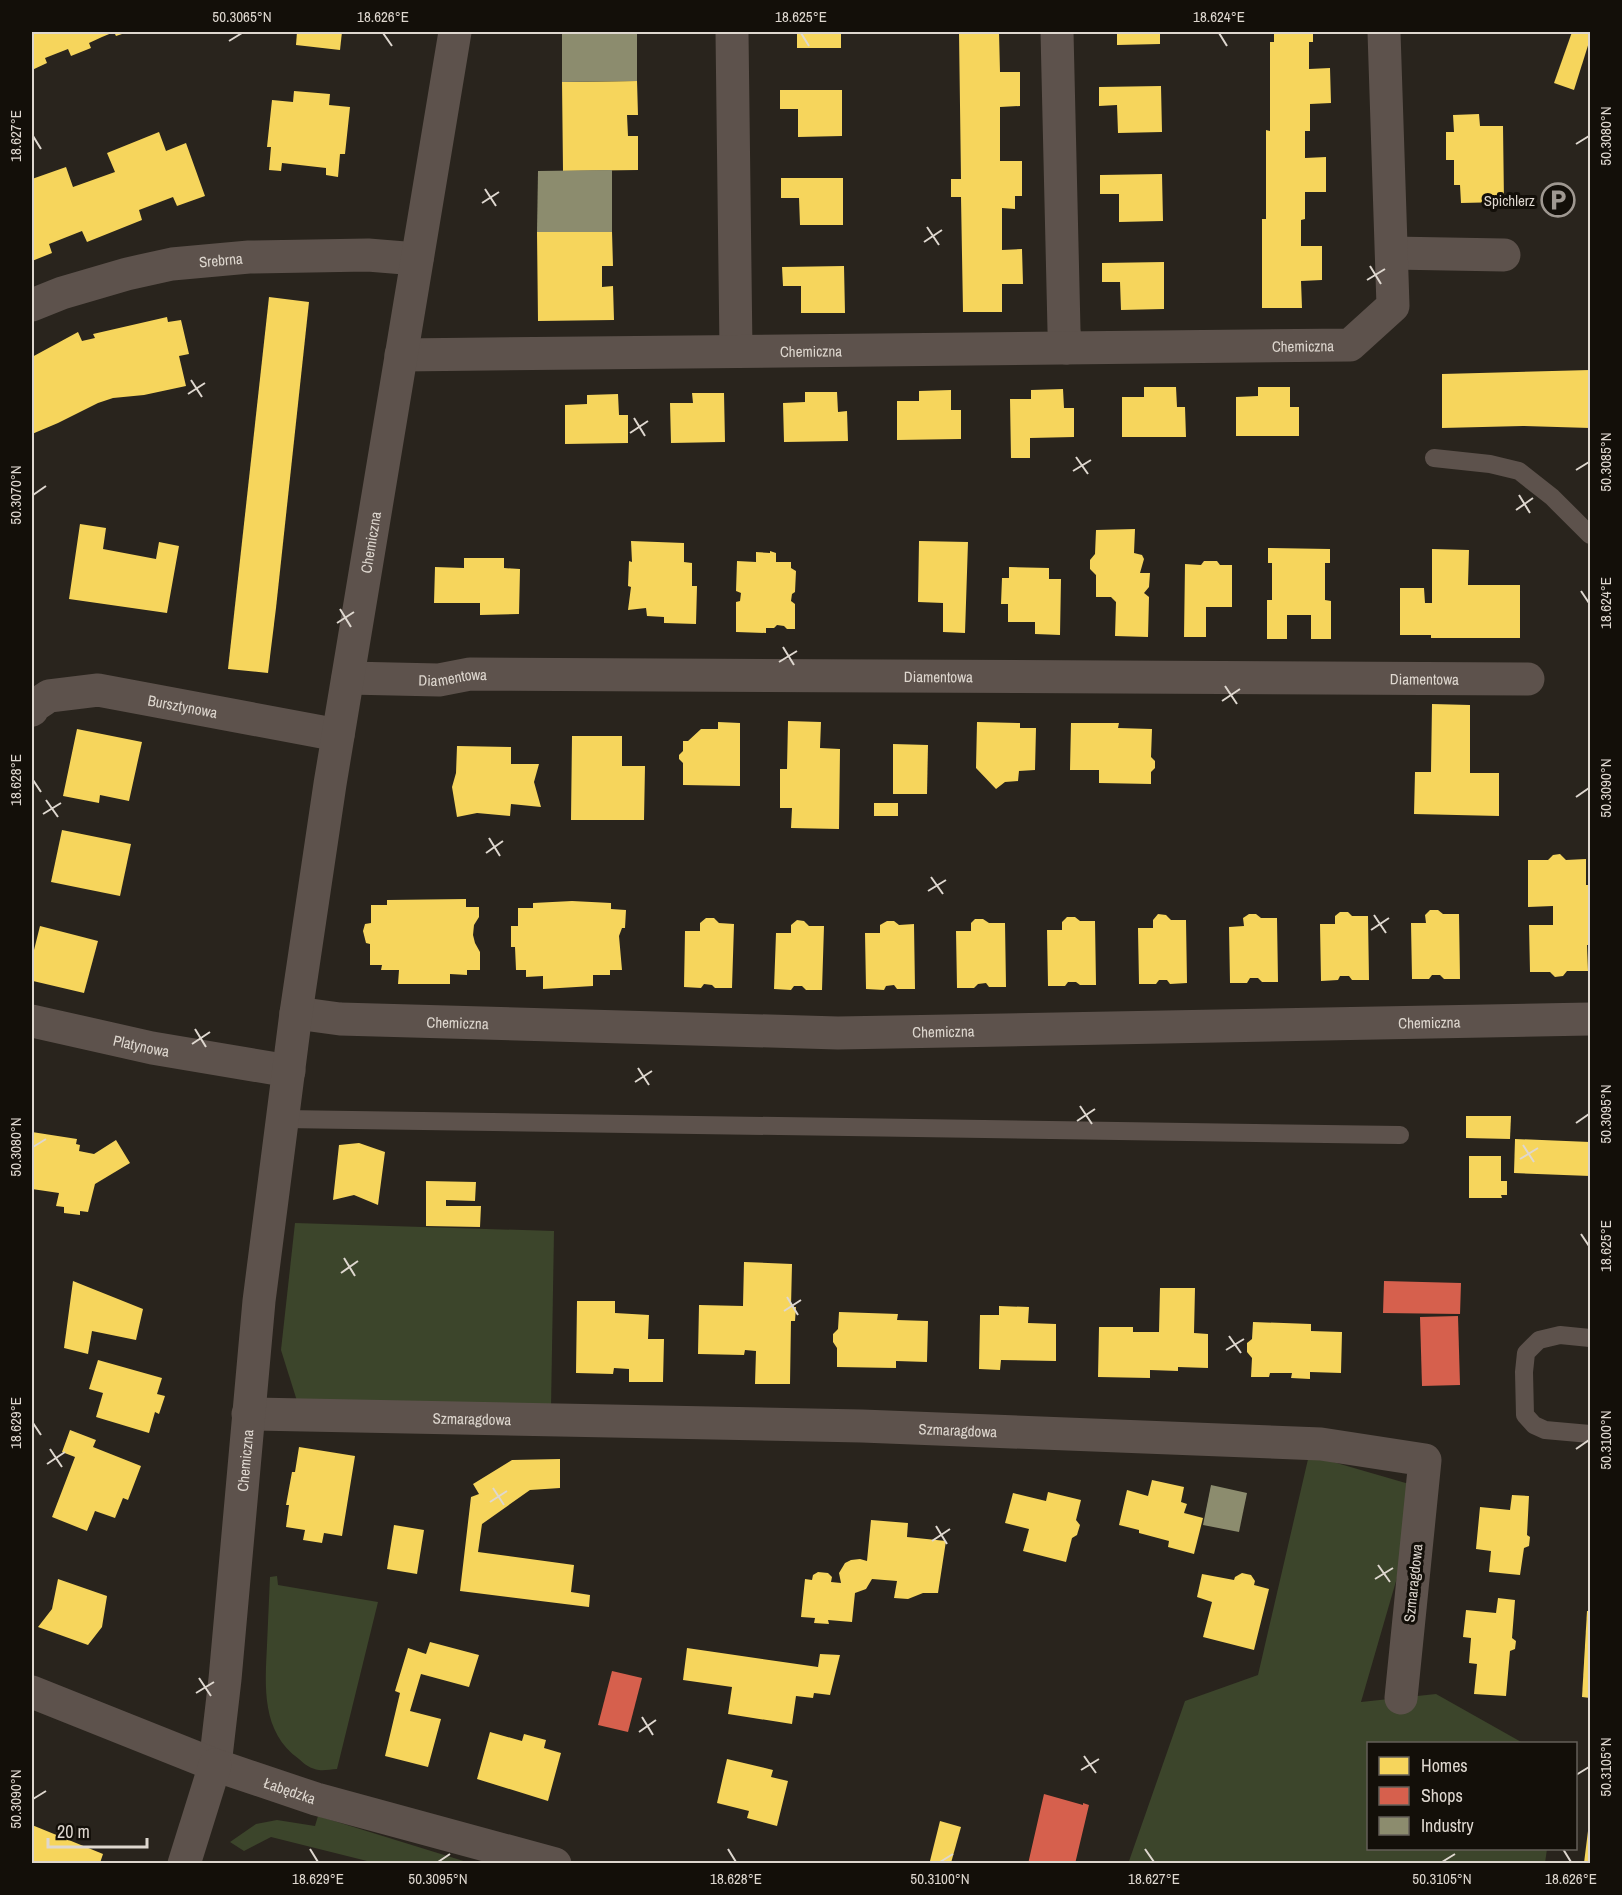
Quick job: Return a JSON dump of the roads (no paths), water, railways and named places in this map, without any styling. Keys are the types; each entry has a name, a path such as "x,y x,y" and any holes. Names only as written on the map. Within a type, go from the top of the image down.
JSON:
{"street":[{"name":"Chemiczna","path":"184,1863 215,1765 225,1679 259,1300 296,1014 338,735 455,32"},
{"path":"732,32 736,351"},
{"path":"1057,32 1066,348"},
{"name":"Chemiczna","path":"401,354 1350,345 1393,306 1384,32"},
{"path":"1392,253 1504,255"},
{"name":"Srebrna","path":"32,305 62,293 127,274 172,264 261,257 368,255 417,259"},
{"name":"Diamentowa","path":"348,678 439,680 470,674 494,674 1528,679"},
{"name":"Bursztynowa","path":"32,710 34,706 49,696 98,690 338,735"},
{"name":"Chemiczna","path":"296,1014 340,1019 838,1033 1590,1019"},
{"name":"Platynowa","path":"32,1021 152,1048 289,1071"},
{"name":"Szmaragdowa","path":"248,1414 945,1429 1322,1444 1425,1460 1401,1698"},
{"name":"Łabędzka","path":"32,1692 215,1765 316,1799 548,1862"}],"lane":[{"path":"1434,458 1490,464 1519,471 1552,497 1590,535"},
{"path":"283,1119 1400,1135"},
{"path":"1590,1338 1560,1335 1539,1340 1527,1353 1524,1372 1524,1414 1534,1425 1545,1430 1590,1434"}],"place":[{"name":"Spichlerz","path":"1558,200"}]}
